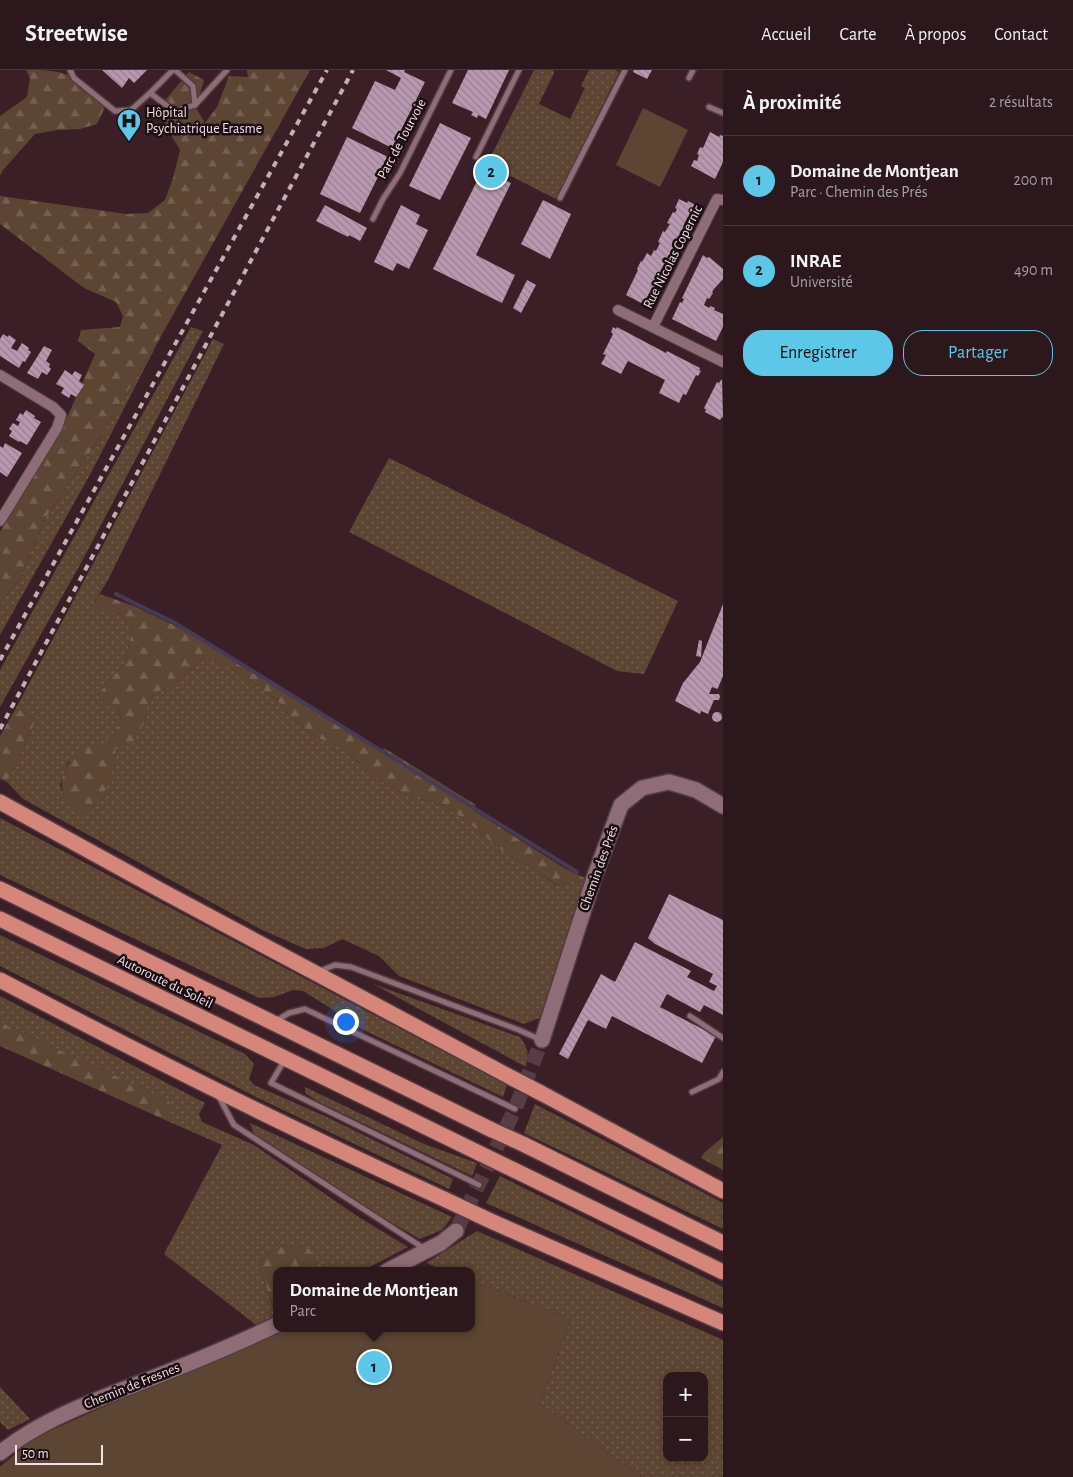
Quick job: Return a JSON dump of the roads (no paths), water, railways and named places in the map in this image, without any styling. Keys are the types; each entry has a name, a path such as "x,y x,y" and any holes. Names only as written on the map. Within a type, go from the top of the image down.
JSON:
{"highway":[{"path":"0,802 162,891 723,1191"},
{"name":"Autoroute du Soleil","path":"0,889 723,1243"},
{"name":"Autoroute du Soleil","path":"0,919 723,1272"},
{"path":"0,980 344,1153 493,1222 723,1323"}],"street":[{"name":"Rue Nicolas Copernic","path":"653,327 720,199"},
{"path":"618,310 723,362"},
{"path":"0,375 53,407 61,415 57,428 0,521"},
{"name":"Chemin des Prés","path":"542,1040 595,874 622,805 642,788 669,782 696,790 723,806"},
{"path":"395,1267 441,1243 456,1231"},
{"name":"Chemin de Fresnes","path":"0,1453 18,1438 97,1399 215,1354 273,1326"}],"lane":[{"path":"70,70 74,78 115,110 131,110 174,70 193,86 194,105"},
{"path":"150,93 174,111 194,105 228,70"},
{"name":"Parc de Tourvoie","path":"373,218 382,199 400,173 451,70"},
{"path":"476,157 518,70"},
{"path":"560,198 624,70"},
{"path":"689,78 692,70"},
{"path":"709,107 723,113"},
{"path":"316,973 335,965 352,967 542,1040"},
{"path":"273,1023 289,1013 305,1009 515,1109"},
{"path":"690,1016 723,1038"},
{"path":"286,1058 270,1083 479,1185"},
{"path":"692,1092 719,1079 723,1072"},
{"path":"216,1090 234,1125 427,1251"}],"waterway":[{"path":"116,594 175,623 577,872"}],"tunnel":[{"path":"456,1231 515,1109 542,1040"}],"railway":[{"path":"0,660 327,70"},
{"path":"0,729 353,70"}],"place":[{"name":"Hôpital Psychiatrique Erasme","path":"129,142"},
{"name":"INRAE","path":"491,172"},
{"name":"Domaine de Montjean","path":"374,1367"}]}
